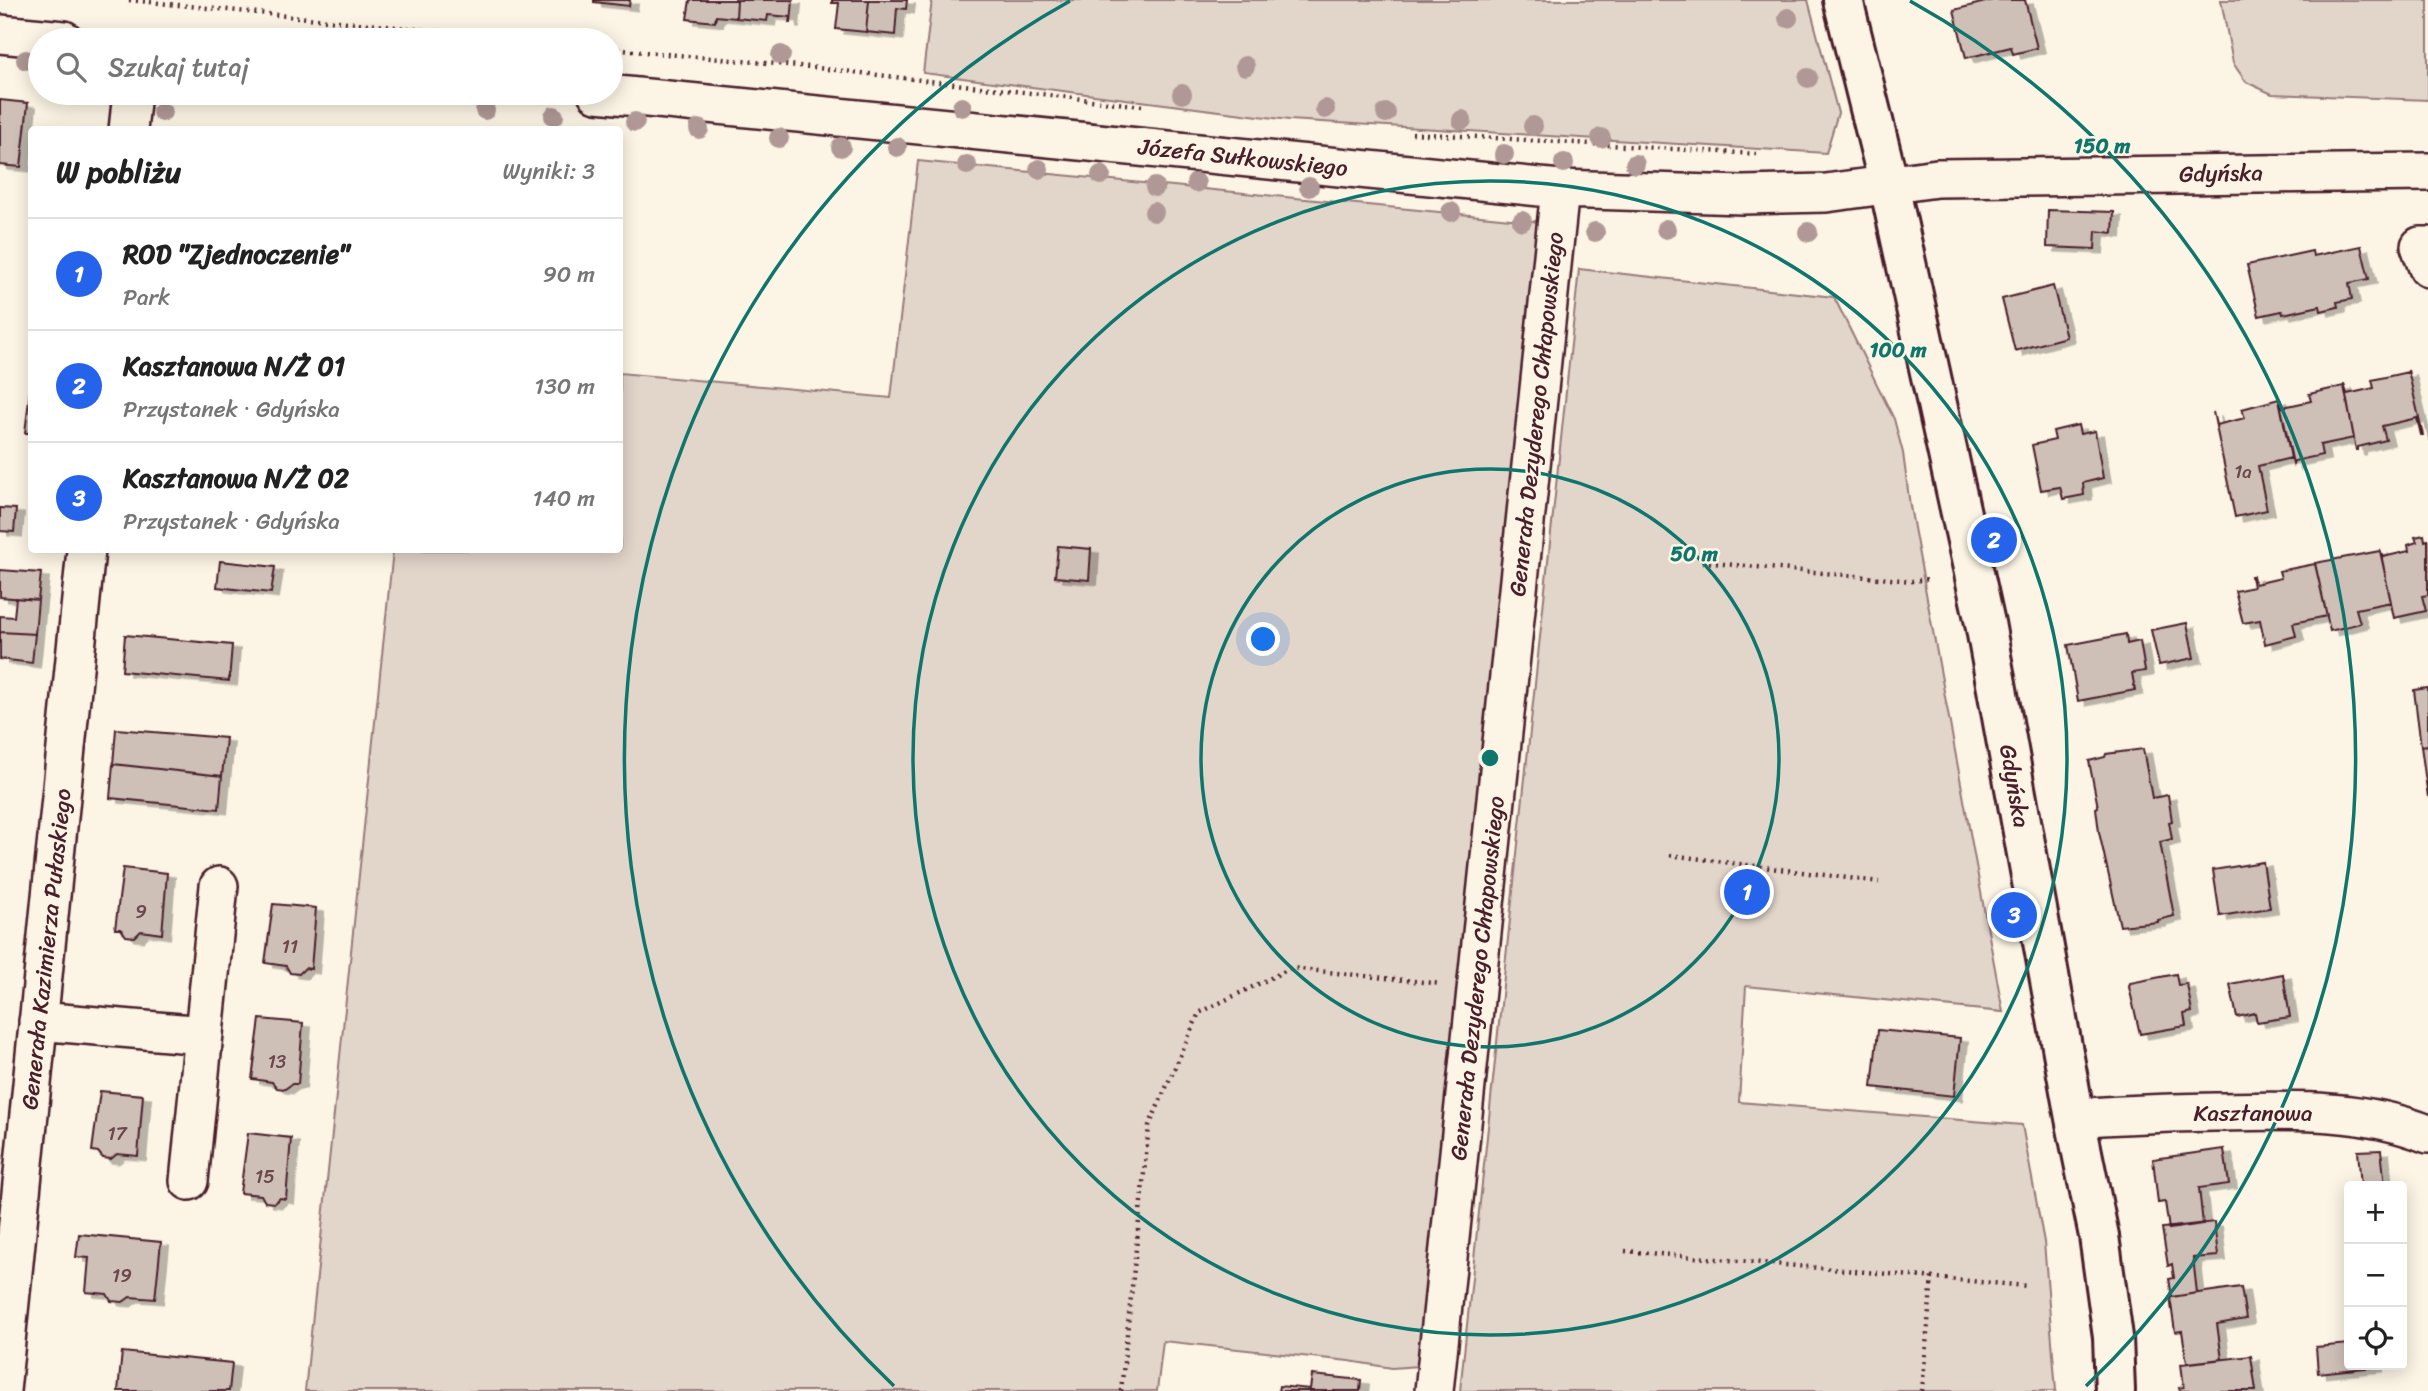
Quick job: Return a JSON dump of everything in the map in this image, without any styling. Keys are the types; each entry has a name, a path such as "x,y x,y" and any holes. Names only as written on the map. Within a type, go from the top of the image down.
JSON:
{"street":[{"name":"Gdyńska","path":"1843,0 1889,185 1985,623 2099,1237 2113,1337 2115,1391"},
{"path":"0,34 28,37"},
{"name":"Józefa Sułkowskiego","path":"623,96 1560,189 1742,195 1826,193 1889,185"},
{"path":"128,126 131,105"},
{"name":"Gdyńska","path":"1889,185 1937,178 2428,172"},
{"name":"Generała Dezyderego Chłapowskiego","path":"1434,1391 1560,189"},
{"path":"2428,246 2420,246 2428,268"},
{"name":"Generała Kazimierza Pułaskiego","path":"1,1391 86,553"},
{"path":"189,1181 219,886"},
{"path":"38,1021 204,1035"},
{"name":"Kasztanowa","path":"2075,1118 2117,1114 2305,1111 2374,1118 2428,1134"}],"path":[{"path":"129,0 407,28"},
{"path":"623,50 810,68 1154,107"},
{"path":"1398,132 1761,154"},
{"path":"1702,562 1912,581 1930,579"},
{"path":"1670,855 1879,882"},
{"path":"1121,1391 1149,1126 1199,1013 1291,968 1476,988"},
{"path":"1625,1251 2027,1286"},
{"path":"1922,1391 1932,1277"}],"shaded area":[{"path":"932,0 1808,0 1838,113 1826,153 1289,120 923,73"},
{"path":"2221,0 2428,0 2428,100 2272,94 2246,82 2233,63"},
{"path":"918,161 1541,222 1418,1366 1392,1368 1163,1341 1157,1391 305,1391 393,553 623,553 623,373 891,398"},
{"path":"1579,269 1834,297 1894,419 1903,453 1910,506 2003,1012 1746,986 1739,1102 2022,1125 2044,1242 2056,1391 1460,1391"}],"building":[{"path":"594,0 630,0 629,6"},
{"path":"690,0 737,0 736,18 716,16 715,22 687,19"},
{"path":"737,0 793,0 791,23 790,17 768,15 767,21 736,18"},
{"path":"832,0 869,0 866,32 836,29 839,3 832,3"},
{"path":"869,0 907,0 906,9 897,8 895,35 866,32"},
{"path":"1993,0 2025,0 2037,48 2013,54 2011,47 1966,58 1954,10"},
{"path":"0,100 28,103 21,167 0,165"},
{"path":"2048,210 2114,212 2113,233 2096,231 2095,249 2047,247"},
{"path":"2361,246 2369,279 2349,283 2352,299 2337,302 2338,307 2321,311 2320,306 2259,316 2247,265 2312,251 2313,256"},
{"path":"2053,286 2066,337 2015,351 2002,299"},
{"path":"2408,370 2423,435 2417,418 2382,426 2386,440 2358,447 2356,450 2344,384 2347,394 2374,388 2372,380"},
{"path":"2344,386 2354,438 2320,445 2322,455 2294,461 2293,464 2279,398 2283,407 2311,401 2309,394"},
{"path":"2279,399 2291,458 2258,466 2267,510 2235,517 2213,412 2216,425 2245,418 2242,409"},
{"path":"28,408 28,433 25,433"},
{"path":"2078,425 2080,434 2095,431 2103,478 2083,483 2084,495 2063,499 2060,487 2041,490 2032,445 2055,440 2053,431"},
{"path":"0,508 16,509 14,532 0,531"},
{"path":"2424,535 2425,541 2428,540 2428,595 2422,596 2426,611 2394,618 2380,549 2383,557 2409,551 2408,545 2417,542 2415,537"},
{"path":"1058,546 1091,549 1089,580 1055,577"},
{"path":"2380,551 2391,602 2356,609 2360,623 2330,631 2315,563"},
{"path":"220,561 275,567 271,593 217,587"},
{"path":"2315,564 2327,616 2293,623 2296,636 2265,644 2260,620 2243,623 2235,591 2253,587 2251,576 2255,584 2281,578 2279,571"},
{"path":"0,570 41,573 38,600 0,597"},
{"path":"16,598 38,600 35,634 0,632 0,616 14,617"},
{"path":"2187,623 2194,658 2159,665 2151,630"},
{"path":"0,632 35,634 32,663 0,659"},
{"path":"2126,634 2127,644 2140,641 2145,671 2132,673 2135,690 2078,701 2068,645"},
{"path":"125,635 232,645 229,681 122,671"},
{"path":"2428,688 2428,745 2421,746 2414,690"},
{"path":"116,729 226,738 222,776 113,764"},
{"path":"2428,745 2428,797 2421,746"},
{"path":"2143,749 2152,798 2168,795 2172,839 2160,842 2174,916 2158,922 2120,926 2099,832 2098,807 2089,761 2105,757 2106,754"},
{"path":"113,764 222,776 219,809 110,798"},
{"path":"2263,862 2270,908 2220,916 2213,870"},
{"path":"123,868 167,873 162,934 141,931 135,937 126,936 121,929 115,929"},
{"path":"273,904 316,908 311,969 305,968 299,974 290,973 286,966 265,963"},
{"path":"2176,974 2178,985 2187,984 2192,1012 2184,1014 2186,1026 2140,1034 2130,983"},
{"path":"2283,974 2290,1017 2257,1022 2255,1013 2237,1017 2230,984"},
{"path":"260,1019 303,1023 298,1084 292,1084 285,1089 277,1088 272,1082 252,1079"},
{"path":"1878,1030 1960,1038 1954,1096 1872,1087"},
{"path":"100,1091 143,1095 138,1156 117,1154 111,1159 103,1158 98,1152 92,1151"},
{"path":"248,1133 291,1138 286,1199 280,1198 274,1203 265,1202 261,1195 240,1193"},
{"path":"2224,1149 2229,1184 2199,1188 2203,1224 2169,1229 2165,1202 2158,1203 2153,1159"},
{"path":"2381,1150 2384,1181 2361,1181 2358,1151"},
{"path":"2214,1222 2218,1256 2193,1258 2197,1293 2172,1297 2169,1279 2174,1278 2172,1264 2168,1266 2162,1228"},
{"path":"79,1234 161,1242 155,1299 130,1297 123,1302 111,1301 107,1294 86,1292 89,1258 76,1257"},
{"path":"2241,1287 2246,1319 2217,1324 2222,1359 2187,1363 2182,1331 2175,1332 2170,1297"},
{"path":"2344,1344 2344,1370 2346,1370 2318,1373 2316,1347"},
{"path":"122,1352 232,1363 229,1391 118,1391"},
{"path":"2251,1356 2256,1391 2180,1391 2179,1388 2184,1387 2181,1364"},
{"path":"1312,1375 1361,1380 1360,1391 1278,1391 1279,1386 1310,1389"}],"place":[{"name":"Kasztanowa N/Ż 01","path":"1994,540"},
{"name":"ROD \"Zjednoczenie\"","path":"1747,892"},
{"name":"Kasztanowa N/Ż 02","path":"2014,915"}]}
